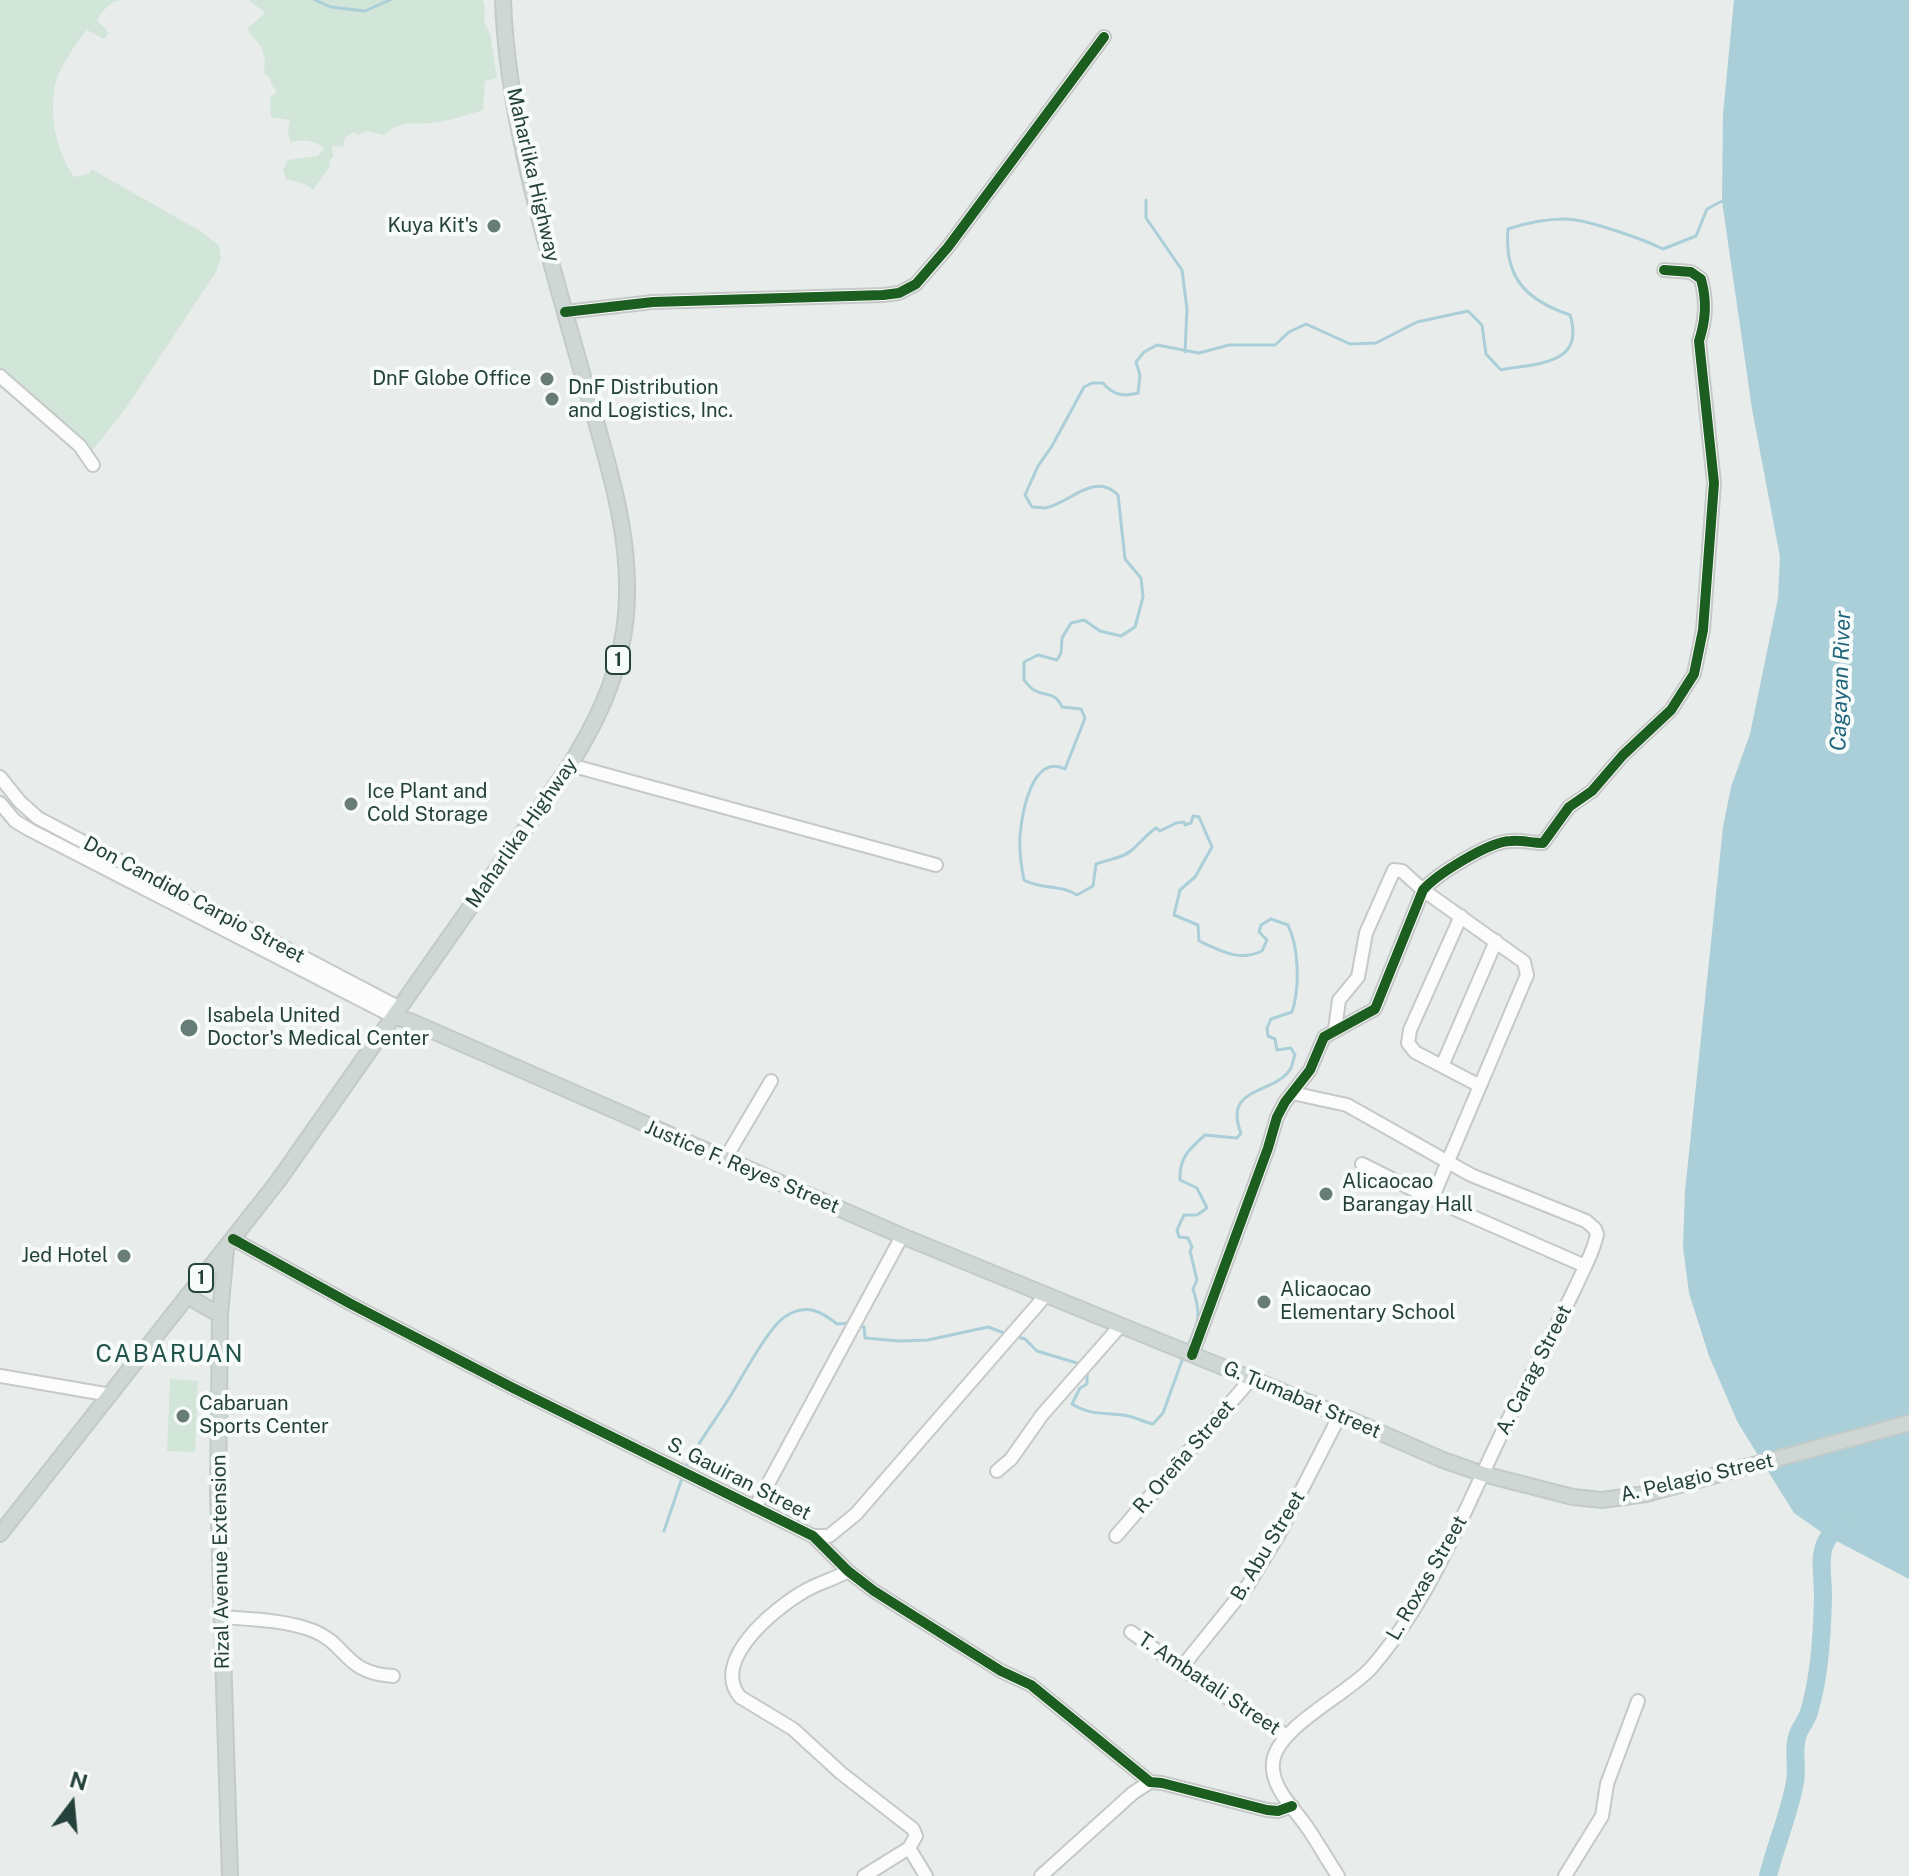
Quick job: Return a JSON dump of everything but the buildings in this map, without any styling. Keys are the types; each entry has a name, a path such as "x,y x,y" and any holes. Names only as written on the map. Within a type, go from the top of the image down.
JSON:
{"main road":[{"name":"Maharlika Highway","path":"0,1534 230,1243 320,1123 570,765 589,736 612,684 624,630 627,596 623,533 530,173 505,51 503,0"},
{"name":"Justice F. Reyes Street","path":"397,1012 410,1021 902,1236 1077,1307"},
{"name":"Rizal Avenue Extension","path":"230,1243 220,1315 218,1494 230,1876"},
{"path":"187,1296 220,1315"},
{"name":"G. Tumabat Street","path":"1077,1307 1483,1474"},
{"name":"A. Pelagio Street","path":"1483,1474 1573,1497 1602,1500 1646,1494 1909,1423"}],"street":[{"path":"565,312 653,302 883,295 907,289 916,284 948,247 1104,37"},
{"path":"1188,1353 1268,1148 1277,1117 1310,1070 1319,1043 1335,1029 1375,1009 1423,890 1433,878 1467,858 1508,840 1543,843 1569,807 1592,791 1623,755 1671,710 1694,674 1703,630 1714,483 1699,341 1707,298 1701,279 1691,272 1664,270"},
{"path":"0,376 80,446 93,465"},
{"path":"570,765 936,865"},
{"name":"Don Candido Carpio Street","path":"0,777 38,818 397,1012"},
{"name":"Don Candido Carpio Street","path":"0,803 15,821 30,830 397,1012"},
{"path":"1335,1029 1339,1000 1361,970 1366,933 1390,874 1397,869 1524,962 1527,975 1432,1199"},
{"path":"1461,916 1408,1036 1410,1048 1480,1086"},
{"path":"1442,1066 1496,941"},
{"path":"725,1159 771,1081"},
{"name":"A. Carag Street","path":"1292,1093 1347,1105 1471,1175 1591,1224 1595,1229 1596,1239 1585,1266 1483,1474"},
{"path":"1362,1164 1432,1199 1585,1266"},
{"path":"755,1508 902,1236"},
{"name":"S. Gauiran Street","path":"230,1243 283,1265 513,1388 813,1536 848,1571 874,1591 1001,1671 1031,1685 1150,1782 1267,1810 1278,1811 1292,1806"},
{"path":"813,1536 829,1536 856,1514 1046,1295"},
{"path":"997,1471 1011,1459 1042,1415 1121,1325"},
{"path":"0,1376 111,1395"},
{"name":"R. Oreña Street","path":"1116,1536 1251,1379"},
{"name":"B. Abu Street","path":"1181,1668 1254,1576 1340,1415"},
{"name":"L. Roxas Street","path":"1287,1736 1362,1678 1390,1644 1450,1543 1483,1474"},
{"path":"848,1571 798,1594 748,1637 736,1658 731,1677 734,1690 740,1697 793,1729 841,1773 913,1829 916,1836 909,1848 866,1875"},
{"path":"222,1617 264,1620 312,1630 329,1639 349,1661 360,1668 393,1676"},
{"name":"T. Ambatali Street","path":"1131,1632 1287,1736"},
{"path":"1565,1876 1602,1816 1607,1784 1638,1701"},
{"path":"1287,1736 1273,1757 1272,1767 1279,1789 1338,1876"},
{"path":"1041,1876 1133,1793 1150,1782"},
{"path":"909,1848 926,1876"}],"green space":[{"path":"0,0 120,0 107,7 97,20 109,33 104,39 87,30 68,56 57,79 53,97 54,121 63,156 74,177 89,174 91,169 202,232 219,246 221,258 216,272 126,408 92,451 0,371"},
{"path":"249,0 483,0 484,21 490,34 497,78 485,81 483,110 438,122 402,125 384,135 366,131 359,135 353,132 345,138 343,147 332,146 330,166 313,190 305,184 286,179 283,170 288,160 317,156 324,149 308,141 290,142 290,120 271,117 270,97 277,92 264,73 262,48 247,29 265,13"},
{"name":"Cabaruan Sports Center","path":"170,1379 198,1381 195,1452 167,1451"}],"water":[{"name":"Cagayan River","path":"1734,0 1909,0 1909,1579 1827,1536 1794,1513 1738,1423 1709,1356 1689,1293 1683,1247 1685,1191 1723,827 1731,787 1750,734 1778,598 1780,557 1752,409 1722,201 1723,114"}],"waterway":[{"path":"315,0 331,7 365,11 390,0"},
{"path":"1146,200 1146,218 1182,270 1187,309 1185,352"},
{"path":"1187,1348 1198,1319 1193,1289 1197,1280 1190,1251 1192,1247 1188,1238 1179,1237 1177,1230 1184,1215 1197,1215 1207,1208 1197,1188 1180,1180 1181,1166 1190,1150 1205,1135 1237,1138 1241,1133 1237,1118 1239,1106 1245,1098 1284,1077 1291,1068 1295,1055 1291,1048 1277,1050 1275,1039 1268,1036 1267,1028 1271,1019 1292,1012 1297,980 1296,956 1288,925 1271,919 1261,925 1259,932 1267,940 1262,951 1238,955 1199,941 1198,925 1174,915 1180,890 1195,877 1212,847 1199,817 1193,816 1191,823 1185,825 1184,822 1176,823 1160,831 1156,828 1128,853 1096,864 1093,886 1077,895 1024,880 1020,836 1026,800 1044,769 1054,766 1065,769 1085,718 1081,709 1062,707 1053,696 1031,688 1024,680 1024,662 1038,655 1057,660 1062,638 1071,623 1084,620 1100,631 1121,636 1135,627 1143,597 1141,578 1125,559 1118,495 1100,486 1045,508 1032,507 1025,495 1038,466 1084,387 1103,383 1119,394 1138,393 1140,375 1136,362 1144,352 1157,345 1199,353 1229,345 1275,345 1289,332 1306,324 1350,344 1376,343 1417,322 1468,311 1482,325 1486,354 1501,370 1554,359 1571,344 1573,332 1570,315 1541,302 1521,285 1510,261 1508,229 1543,221 1574,220 1614,230 1663,249 1696,236 1707,209 1724,200"},
{"path":"686,1467 754,1356 779,1322 793,1312 807,1309 819,1312 837,1324 849,1323"},
{"path":"857,1325 864,1327 865,1338 899,1341 928,1340 988,1327 1007,1334"},
{"path":"1014,1336 1025,1339 1037,1351 1080,1364"},
{"path":"1087,1372 1087,1384 1080,1388 1072,1404 1086,1410 1128,1416 1153,1424 1163,1413 1184,1355"},
{"path":"664,1531 682,1478"},
{"path":"1768,1876 1795,1782 1796,1740 1808,1715 1816,1684 1822,1626 1822,1554 1828,1537 1846,1521"}],"cycle path":[{"path":"565,312 653,302 899,293 916,284 948,247 1104,37"},
{"path":"1192,1355 1277,1117 1310,1070 1324,1037 1375,1009 1423,890 1451,867 1490,846 1511,841 1543,843 1569,807 1592,791 1623,755 1671,710 1694,674 1703,630 1714,483 1699,341 1705,302 1701,279 1691,272 1664,270"},
{"path":"233,1239 513,1388 813,1536 848,1571 874,1591 1001,1671 1031,1685 1150,1782 1267,1810 1278,1811 1292,1806"}],"place":[{"name":"Kuya Kit's","path":"494,226"},
{"name":"DnF Globe Office","path":"547,379"},
{"name":"DnF Distribution and Logistics, Inc.","path":"552,399"},
{"name":"Ice Plant and Cold Storage","path":"351,804"},
{"name":"Isabela United Doctor's Medical Center","path":"189,1028"},
{"name":"Alicaocao Barangay Hall","path":"1326,1194"},
{"name":"Jed Hotel","path":"124,1256"},
{"name":"Alicaocao Elementary School","path":"1264,1302"},
{"name":"Cabaruan Sports Center","path":"183,1416"}],"district":[{"name":"CABARUAN","path":"170,1355"}]}
